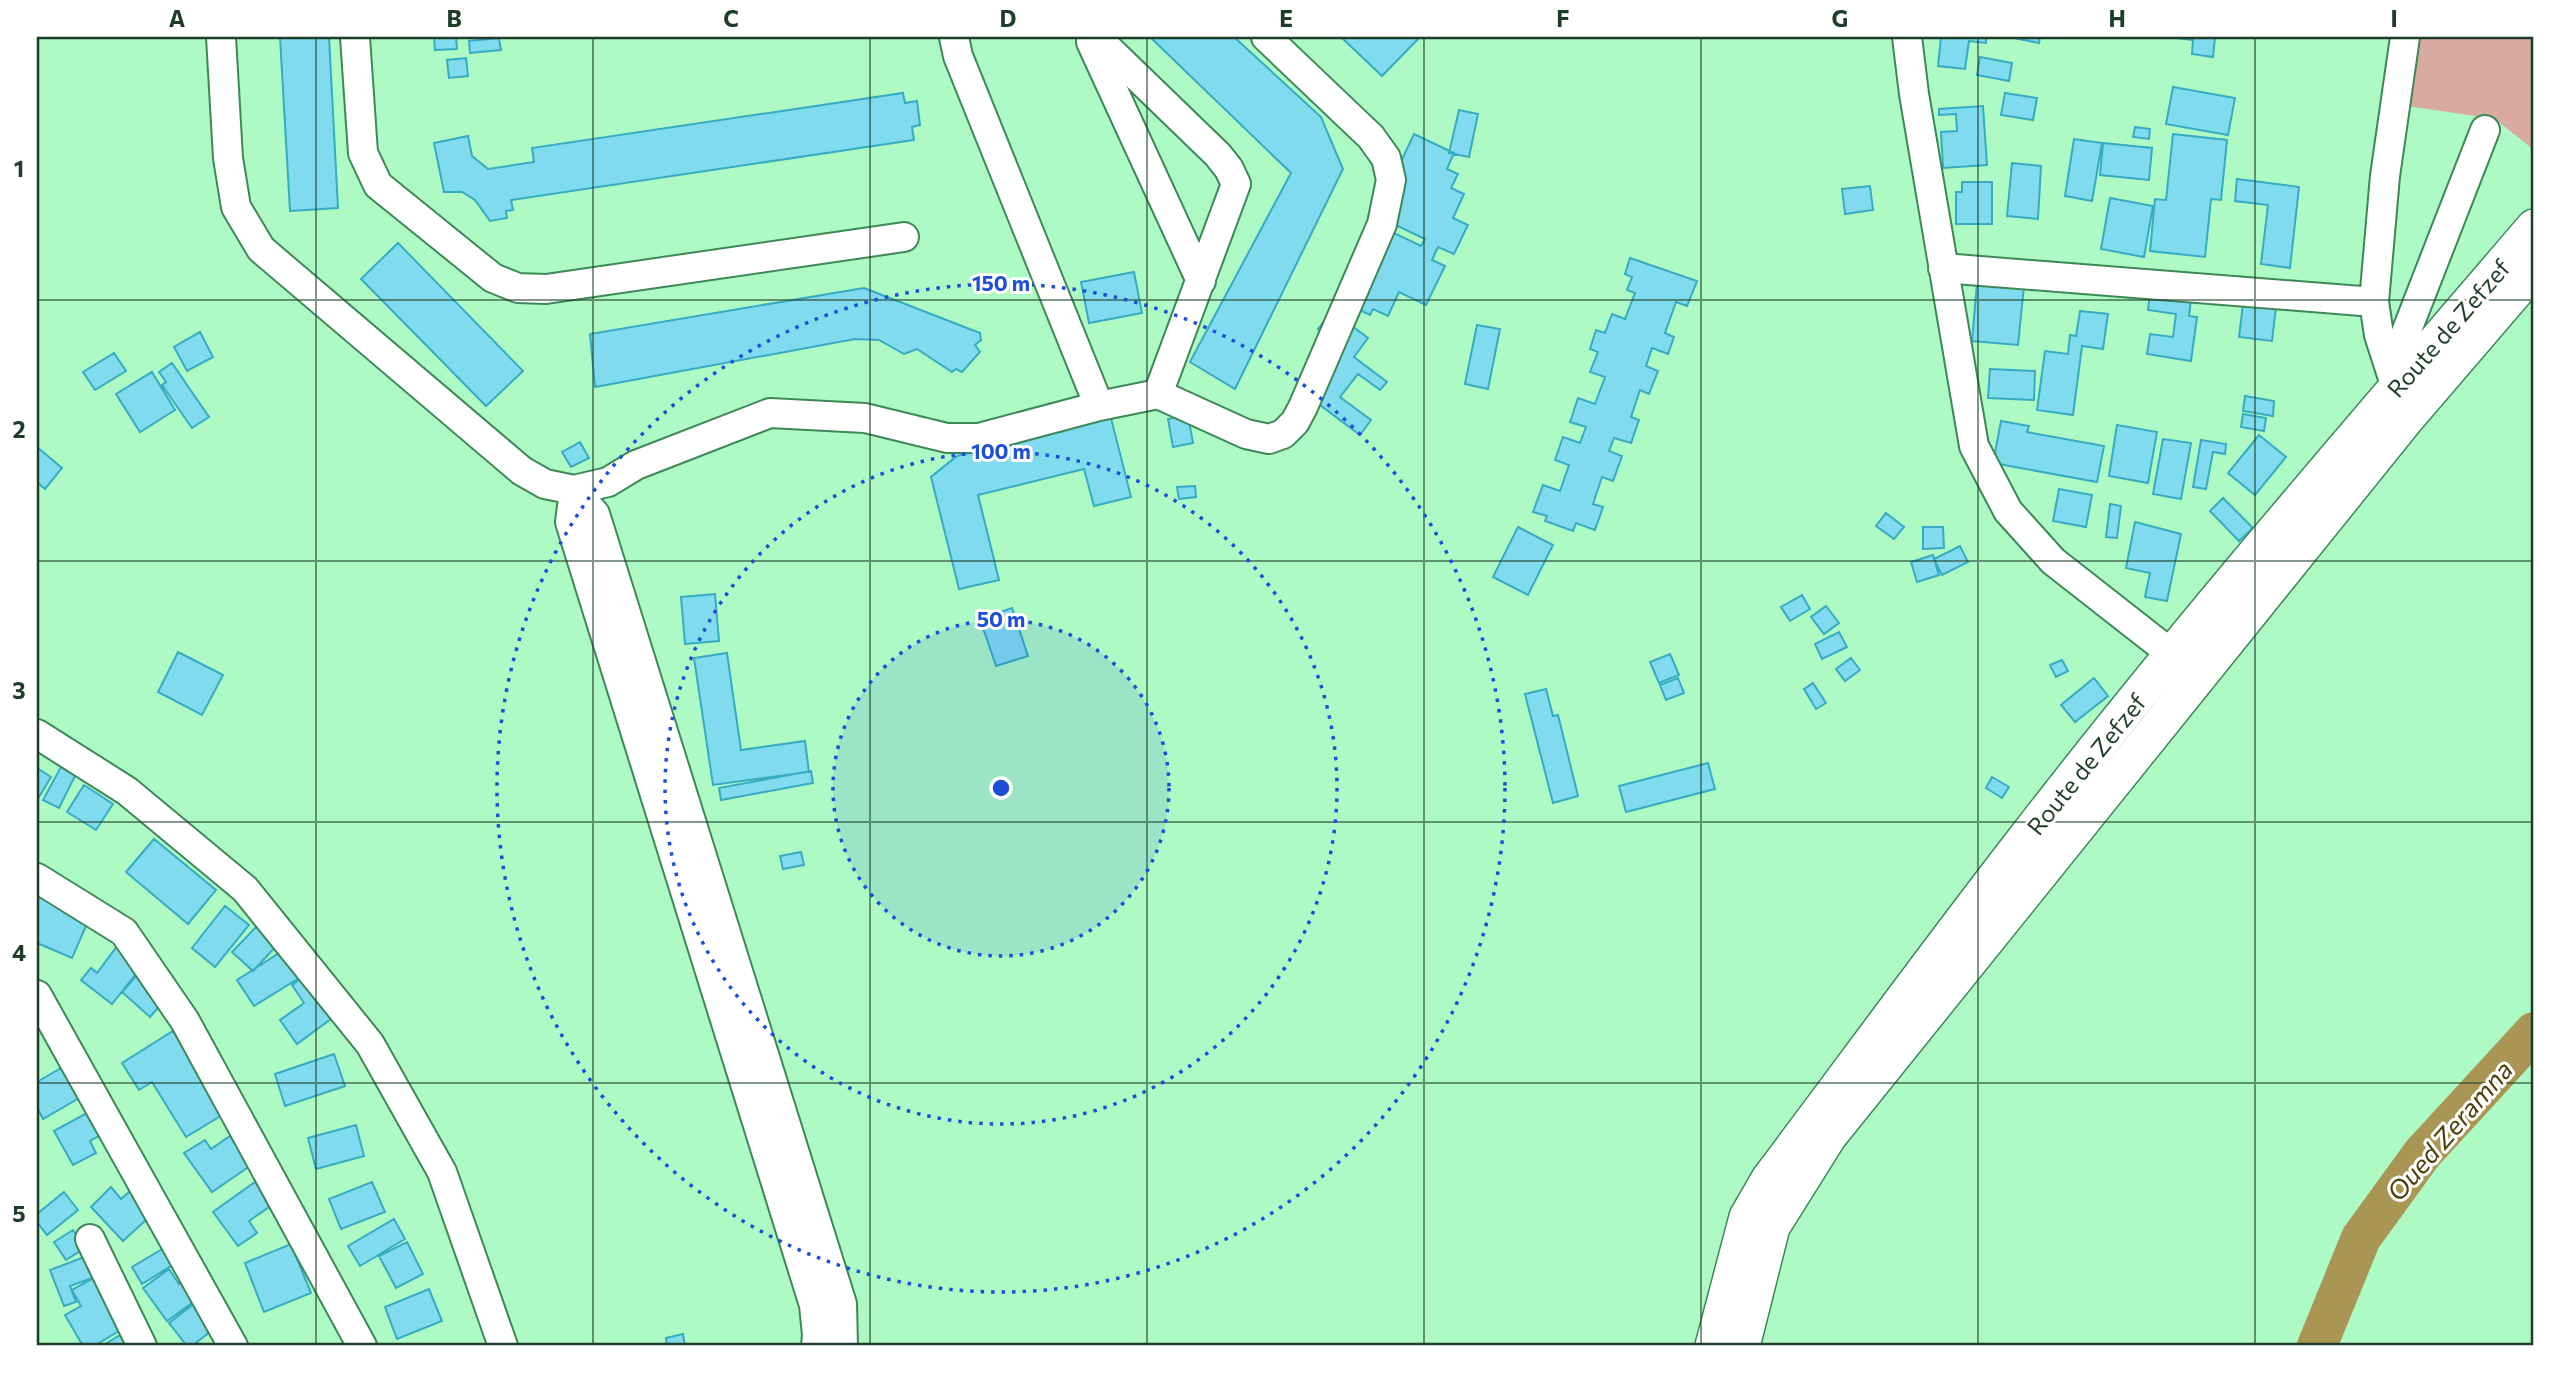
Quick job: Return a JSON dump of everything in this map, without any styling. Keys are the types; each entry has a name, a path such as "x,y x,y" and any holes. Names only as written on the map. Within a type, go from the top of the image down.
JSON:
{"main road":[{"name":"Route de Zefzef","path":"1713,1346 1747,1217 1769,1179 2025,839 2173,655 2398,393 2534,227"},
{"name":"Route de Zefzef","path":"1742,1346 1772,1227 1829,1136 2398,393 2534,270"}],"street":[{"path":"221,37 228,158 236,207 261,249 522,471 545,484 574,490 608,482 636,465 769,413 865,418 947,438 979,438 1099,406 1158,394 1246,434 1269,439 1283,434 1295,422 1303,407 1382,225 1391,180 1386,158 1371,137 1266,37"},
{"path":"355,37 363,153 378,185 493,278 518,288 546,289 904,237"},
{"path":"954,37 958,57 1099,406"},
{"path":"1089,37 1201,281"},
{"path":"1096,37 1218,155 1236,184 1158,394"},
{"path":"1907,37 1973,446 2008,511 2053,561 2173,655"},
{"path":"2398,393 2379,335 2374,302 2385,176 2405,37"},
{"path":"2398,393 2485,130"},
{"path":"1943,268 2374,302"},
{"path":"574,490 570,522 814,1305 816,1346"},
{"path":"574,490 595,514 842,1304 843,1346"},
{"path":"37,734 127,791 245,889 370,1044 442,1172 503,1346"},
{"path":"37,878 124,932 185,1021 362,1346"},
{"path":"37,995 233,1346"},
{"path":"90,1239 142,1346"}],"shaded area":[{"path":"2415,37 2534,37 2534,150 2495,119 2407,106"}],"building":[{"path":"280,37 329,37 338,208 290,211"},
{"path":"434,37 456,37 457,49 435,50"},
{"path":"1150,37 1234,37 1321,117 1343,169 1235,389 1190,362 1291,173"},
{"path":"1341,37 1420,37 1382,76"},
{"path":"1941,37 1986,37 1986,43 1969,41 1965,69 1938,66"},
{"path":"2009,37 2040,37 2039,43"},
{"path":"2167,37 2215,37 2213,57 2192,54 2193,40"},
{"path":"499,38 501,50 470,53 469,41"},
{"path":"1980,57 2012,63 2009,81 1977,75"},
{"path":"466,58 468,76 449,78 447,60"},
{"path":"2173,87 2235,98 2228,135 2166,124"},
{"path":"903,93 905,103 917,101 920,125 912,127 914,140 511,200 513,210 506,211 507,218 490,221 475,200 462,192 444,192 434,143 468,136 472,156 488,169 534,162 532,148"},
{"path":"2005,93 2037,98 2033,120 2001,115"},
{"path":"1983,106 1987,165 1943,168 1941,132 1957,131 1956,114 1939,115 1939,109"},
{"path":"1459,110 1478,114 1469,157 1449,153"},
{"path":"2135,127 2150,129 2149,139 2133,137"},
{"path":"1414,134 1454,153 1447,169 1458,174 1451,188 1464,194 1453,218 1468,225 1454,254 1438,247 1432,260 1445,266 1426,305 1399,292 1388,316 1373,309 1370,315 1334,298 1369,221 1421,246 1425,239 1383,219 1389,187"},
{"path":"2173,134 2227,140 2221,200 2211,199 2205,257 2150,251 2155,199 2166,200"},
{"path":"2074,139 2102,143 2092,201 2065,196"},
{"path":"2103,143 2152,148 2149,180 2100,175"},
{"path":"2012,163 2041,166 2038,219 2007,216"},
{"path":"2237,179 2299,187 2290,268 2261,264 2268,205 2235,201"},
{"path":"1962,182 1992,182 1992,224 1956,224 1956,192 1962,192"},
{"path":"1870,186 1873,210 1845,214 1842,189"},
{"path":"2110,198 2153,206 2144,257 2101,249"},
{"path":"398,243 523,371 486,406 361,279"},
{"path":"1630,258 1697,281 1687,306 1676,302 1665,333 1674,337 1668,354 1652,348 1646,366 1658,371 1649,394 1640,390 1631,417 1639,420 1631,443 1614,438 1609,451 1622,456 1613,481 1602,477 1593,504 1603,507 1595,530 1576,523 1573,531 1545,521 1547,516 1533,512 1543,485 1560,491 1569,465 1555,460 1563,437 1580,443 1586,427 1570,422 1578,398 1595,404 1605,377 1590,372 1598,352 1590,349 1596,330 1605,333 1612,314 1625,319 1635,293 1627,290 1632,277 1625,274"},
{"path":"1134,272 1142,313 1089,323 1081,282"},
{"path":"1977,282 2024,286 2018,345 1972,341"},
{"path":"864,288 980,333 981,340 975,345 980,352 962,372 956,369 952,372 917,349 904,354 879,340 855,339 595,387 590,334"},
{"path":"2150,293 2191,299 2189,316 2197,317 2191,361 2147,354 2150,334 2173,337 2176,314 2148,310"},
{"path":"2243,304 2276,307 2272,341 2239,337"},
{"path":"1332,311 1368,338 1354,357 1387,382 1380,390 1358,374 1340,397 1371,420 1360,435 1304,393 1340,345 1318,329"},
{"path":"2080,311 2108,314 2103,349 2082,346 2073,415 2037,410 2045,351 2068,354 2070,335 2076,336"},
{"path":"1477,325 1500,329 1488,389 1465,384"},
{"path":"200,332 213,357 187,371 174,347"},
{"path":"114,353 126,371 95,390 83,372"},
{"path":"172,363 209,417 192,428 162,385 166,382 159,372"},
{"path":"1990,369 2035,371 2034,400 1988,398"},
{"path":"152,372 175,410 140,432 116,394"},
{"path":"2245,396 2274,401 2273,416 2243,411"},
{"path":"2243,414 2266,418 2264,431 2241,427"},
{"path":"1188,415 1193,443 1173,447 1168,419"},
{"path":"1111,418 1131,497 1094,506 1084,469 978,495 999,580 959,589 931,477 957,456"},
{"path":"2001,421 2029,426 2027,432 2104,446 2097,482 1993,463"},
{"path":"2117,425 2157,432 2148,483 2109,476"},
{"path":"2259,435 2286,457 2255,495 2228,473"},
{"path":"2163,439 2191,443 2181,499 2153,494"},
{"path":"2201,440 2226,444 2225,454 2213,452 2206,489 2193,487"},
{"path":"580,442 589,458 571,467 562,452"},
{"path":"37,447 62,468 45,489 37,482"},
{"path":"1195,486 1196,497 1179,499 1177,487"},
{"path":"2059,489 2092,495 2086,527 2053,521"},
{"path":"2223,498 2253,528 2239,541 2210,511"},
{"path":"2110,504 2121,506 2117,538 2106,537"},
{"path":"1886,513 1904,527 1894,539 1876,526"},
{"path":"2135,522 2181,534 2167,601 2145,597 2150,573 2126,568"},
{"path":"1518,527 1553,545 1528,595 1493,577"},
{"path":"1923,527 1943,527 1944,548 1923,549"},
{"path":"1960,546 1968,562 1942,575 1934,559"},
{"path":"1933,555 1939,575 1917,582 1911,562"},
{"path":"715,594 719,641 685,644 681,597"},
{"path":"1802,595 1810,609 1790,621 1781,607"},
{"path":"1826,606 1839,623 1824,634 1811,617"},
{"path":"1012,608 1028,656 996,666 980,619"},
{"path":"1839,632 1847,647 1822,659 1815,644"},
{"path":"178,652 223,675 202,715 158,692"},
{"path":"727,653 741,750 805,741 809,772 713,785 694,658"},
{"path":"1670,654 1679,675 1659,683 1650,662"},
{"path":"1851,658 1860,670 1845,681 1836,669"},
{"path":"2062,660 2068,671 2056,677 2050,665"},
{"path":"1678,678 1684,693 1666,700 1660,685"},
{"path":"2094,678 2108,696 2075,722 2061,705"},
{"path":"1813,683 1826,703 1816,709 1804,689"},
{"path":"1546,689 1553,716 1558,715 1578,796 1553,803 1525,694"},
{"path":"1708,763 1715,789 1626,812 1619,786"},
{"path":"62,765 77,772 59,808 43,800"},
{"path":"37,768 51,777 39,797 37,796"},
{"path":"811,771 813,783 721,800 719,788"},
{"path":"1992,777 2009,787 2002,798 1986,788"},
{"path":"84,785 113,804 96,830 67,812"},
{"path":"154,839 216,890 188,924 126,872"},
{"path":"801,852 804,865 783,869 780,856"},
{"path":"37,883 90,917 72,958 37,943"},
{"path":"225,906 249,925 215,967 192,948"},
{"path":"258,925 278,944 253,971 232,952"},
{"path":"118,945 143,965 112,1004 81,980 91,968 97,973"},
{"path":"287,948 304,975 254,1006 237,980"},
{"path":"144,967 172,992 150,1017 122,992"},
{"path":"306,975 335,1016 297,1044 280,1020 304,1003 292,985"},
{"path":"173,1031 224,1114 186,1137 152,1082 139,1090 122,1063"},
{"path":"334,1054 345,1086 285,1106 275,1074"},
{"path":"68,1064 86,1094 43,1119 37,1107 37,1082"},
{"path":"96,1108 108,1131 90,1141 96,1153 73,1165 54,1131"},
{"path":"356,1125 364,1156 316,1169 308,1138"},
{"path":"230,1136 250,1166 212,1192 184,1153 205,1140 211,1149"},
{"path":"255,1182 272,1205 249,1221 257,1233 238,1246 213,1212"},
{"path":"372,1182 385,1212 341,1229 329,1199"},
{"path":"136,1186 158,1209 123,1241 91,1207 111,1187 121,1199"},
{"path":"64,1192 78,1210 47,1235 37,1222 37,1214"},
{"path":"394,1219 405,1239 360,1266 348,1246"},
{"path":"73,1230 85,1248 66,1260 54,1242"},
{"path":"407,1242 423,1274 396,1288 379,1256"},
{"path":"291,1244 311,1293 264,1312 245,1263"},
{"path":"169,1245 179,1261 142,1284 132,1267"},
{"path":"87,1256 95,1277 70,1286 76,1302 64,1306 50,1270"},
{"path":"169,1269 179,1284 186,1279 199,1298 167,1321 143,1288"},
{"path":"99,1275 129,1325 94,1346 83,1346 65,1315 81,1306 72,1290"},
{"path":"429,1289 442,1321 397,1339 385,1307"},
{"path":"196,1302 216,1327 192,1346 187,1346 169,1323"},
{"path":"125,1332 134,1346 102,1346"},
{"path":"683,1334 685,1346 667,1346 666,1338"}],"waterway":[{"name":"Oued Zeramna","path":"2317,1346 2361,1238 2422,1154 2534,1032"}]}
